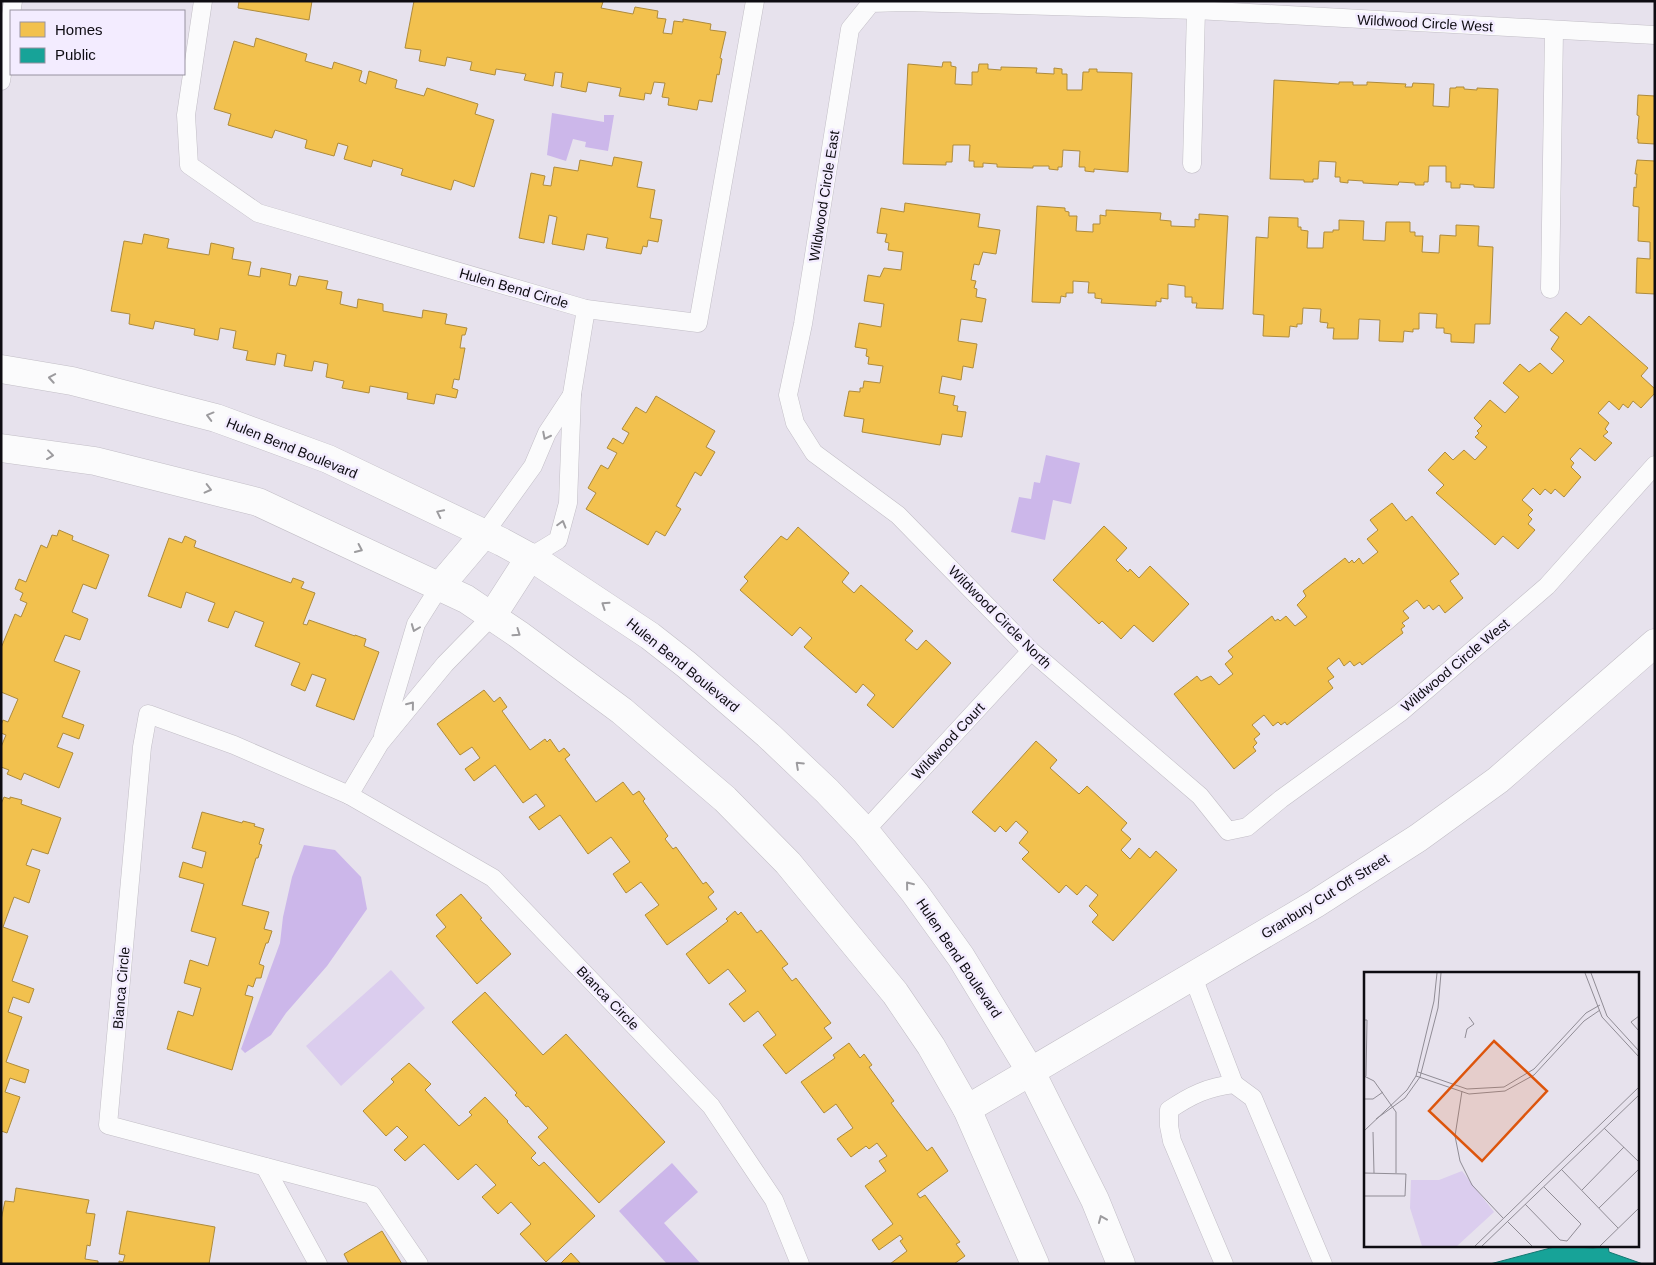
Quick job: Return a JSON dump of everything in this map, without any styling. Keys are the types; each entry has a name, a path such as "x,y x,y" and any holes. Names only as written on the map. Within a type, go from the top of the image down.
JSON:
{"street":[{"name":"Hulen Bend Boulevard","path":"1,369 72,381 216,418 328,459 530,557 643,631 701,677 768,735 827,791 865,831 915,893 962,957 1031,1072 1094,1200 1121,1264"},
{"path":"1,448 96,461 258,502 466,599 518,634 622,711 725,799 788,862 895,993 931,1046 968,1109 1034,1264"},
{"path":"440,586 484,534"},
{"path":"492,616 530,557"},
{"name":"Granbury Cut Off Street","path":"968,1109 1315,904 1418,838 1498,780 1655,643"}],"lane":[{"name":"Hulen Bend Circle","path":"203,1 186,116 190,164 258,213 586,309 698,323 755,1"},
{"name":"Wildwood Circle West","path":"871,3 905,2 1196,10 1655,36"},
{"name":"Wildwood Circle East","path":"788,396 803,324 850,29 871,3"},
{"path":"1192,164 1196,10"},
{"path":"1,81 10,21"},
{"path":"1550,289 1554,31"},
{"path":"530,557 558,540 568,503 572,394 586,309"},
{"path":"484,534 533,466 547,433 572,394"},
{"name":"Wildwood Circle North","path":"788,396 795,423 814,453 898,515 1032,651 1200,796 1228,831"},
{"name":"Wildwood Circle West","path":"1228,831 1247,827 1281,799 1400,712 1540,593 1655,465"},
{"path":"380,743 416,624 440,586"},
{"path":"350,795 380,743 445,664 492,616"},
{"name":"Wildwood Court","path":"865,831 1032,651"},
{"name":"Bianca Circle","path":"419,1264 372,1195 108,1124 142,747 148,714 234,745 350,795 493,878 711,1106 774,1200 800,1264"},
{"path":"1193,977 1234,1084 1253,1098 1323,1264"},
{"path":"1224,1264 1172,1141 1169,1126 1169,1110 1186,1098 1213,1087 1234,1084"},
{"path":"266,1166 318,1264"}],"shaded area":[{"path":"552,113 604,122 604,115 614,115 608,151 585,147 586,142 573,139 566,161 547,155"},
{"path":"1046,455 1080,463 1071,504 1053,500 1045,540 1011,532 1019,497 1031,499 1034,482 1040,483"},
{"path":"304,845 335,850 361,877 367,909 327,966 286,1013 271,1035 245,1053 241,1049 280,943 283,917 292,877"},
{"path":"391,970 425,1008 341,1086 306,1046"},
{"path":"672,1163 698,1192 664,1223 701,1264 667,1264 619,1211"}],"building: Homes":[{"path":"239,1 312,1 309,20 238,8"},
{"path":"414,1 599,1 603,2 601,8 633,14 635,7 658,11 657,18 666,19 663,33 672,34 674,21 683,22 683,19 711,24 710,30 726,32 720,58 722,59 719,75 717,74 712,102 699,100 697,110 668,105 669,98 662,97 665,83 654,82 651,94 645,93 644,100 619,96 621,88 588,82 586,92 561,87 563,73 555,72 553,86 524,80 526,74 496,69 495,75 470,70 472,62 447,57 445,66 419,61 421,50 405,48"},
{"path":"256,38 307,54 305,61 332,69 334,62 362,71 359,81 366,84 369,71 397,80 395,88 424,96 427,88 478,104 475,114 494,120 474,187 454,180 451,190 401,175 403,169 373,160 371,167 344,159 348,146 338,143 334,156 305,148 307,140 275,130 272,138 228,125 231,114 214,109 234,41 254,47"},
{"path":"943,62 951,62 951,66 956,67 955,84 972,85 972,72 978,72 979,64 988,64 988,69 1001,70 1001,67 1037,68 1036,73 1054,74 1054,68 1062,69 1062,74 1067,74 1067,90 1082,90 1083,72 1089,72 1089,69 1097,69 1097,72 1132,73 1128,172 1094,169 1094,172 1085,171 1085,167 1079,167 1080,151 1063,150 1062,167 1058,167 1058,170 1049,169 1049,166 1033,166 1033,168 997,167 997,164 983,163 983,167 974,167 974,161 969,161 970,145 953,145 952,162 946,162 946,165 903,164 908,64 942,67"},
{"path":"1274,80 1339,84 1339,82 1353,82 1353,85 1367,85 1367,82 1406,84 1405,87 1412,87 1413,83 1434,84 1433,106 1449,107 1450,88 1498,89 1494,188 1460,184 1460,188 1451,188 1451,182 1446,182 1446,166 1429,166 1428,182 1424,182 1424,185 1399,182 1398,185 1363,183 1363,181 1348,180 1348,183 1340,182 1340,177 1335,177 1336,162 1319,161 1318,179 1313,179 1313,182 1270,179"},
{"path":"1638,95 1655,96 1655,144 1638,143"},
{"path":"614,157 642,162 637,187 655,190 650,218 662,220 658,242 648,240 647,247 643,246 641,254 606,248 608,238 587,234 584,250 552,244 557,217 549,215 544,243 519,238 531,173 545,176 543,185 551,186 554,167 578,171 580,160 612,166"},
{"path":"1637,160 1655,161 1655,294 1636,293 1637,258 1650,259 1650,242 1638,241 1639,207 1633,206"},
{"path":"905,203 980,214 978,227 1000,230 996,254 983,252 979,265 974,264 971,280 976,281 974,288 977,289 976,297 986,299 982,322 961,319 958,341 977,344 973,368 963,366 961,380 942,376 939,393 955,396 953,405 958,406 957,411 966,412 962,437 942,434 940,445 862,432 864,419 844,416 849,391 860,392 864,381 880,383 883,366 868,364 867,349 855,347 859,323 881,327 884,304 864,301 868,275 880,277 884,268 901,270 903,252 888,250 889,243 885,242 887,234 877,233 881,208 904,212"},
{"path":"1037,206 1065,208 1065,211 1069,212 1069,216 1077,216 1076,231 1093,232 1093,224 1100,224 1100,215 1106,216 1106,210 1161,213 1160,220 1171,221 1171,226 1195,227 1195,219 1199,220 1199,214 1228,216 1223,309 1196,308 1197,303 1192,303 1192,297 1185,297 1185,286 1168,284 1168,299 1161,298 1161,302 1156,301 1156,306 1101,303 1102,299 1095,298 1095,293 1088,293 1089,282 1073,281 1073,293 1066,293 1066,297 1061,296 1060,303 1032,302"},
{"path":"1269,217 1298,218 1298,227 1301,227 1301,230 1308,231 1307,248 1323,248 1324,232 1339,230 1339,220 1364,221 1363,240 1385,241 1386,222 1410,222 1410,232 1415,232 1415,236 1423,236 1422,252 1439,253 1440,235 1456,236 1456,225 1479,226 1478,246 1493,247 1490,324 1475,324 1474,343 1451,342 1451,334 1444,333 1444,328 1436,328 1437,314 1419,313 1419,329 1413,329 1413,332 1404,331 1403,342 1379,341 1380,320 1359,319 1358,339 1333,339 1334,328 1327,328 1328,323 1320,322 1321,309 1303,308 1302,324 1297,324 1297,327 1290,326 1289,337 1263,336 1264,315 1253,314 1256,237 1268,238"},
{"path":"144,234 169,239 167,248 209,255 211,243 234,248 232,259 251,262 248,275 260,277 261,268 291,274 289,285 296,286 299,276 328,281 326,289 342,292 340,304 357,308 358,299 383,304 383,311 422,318 423,310 447,314 445,324 467,328 465,335 462,335 460,348 465,348 459,380 454,379 452,388 458,390 456,398 436,394 434,404 407,399 408,393 370,386 369,393 342,388 344,381 326,377 328,364 314,361 312,371 284,366 286,355 277,353 275,365 246,360 248,351 233,348 236,331 220,328 218,340 194,335 195,329 155,321 153,329 129,324 130,314 111,311 124,241 142,244"},
{"path":"1566,312 1581,325 1589,316 1648,368 1641,376 1655,389 1655,393 1641,408 1633,401 1628,408 1623,404 1619,410 1609,401 1598,413 1609,423 1605,429 1608,432 1603,436 1612,443 1595,461 1580,448 1570,459 1574,463 1571,467 1581,477 1564,497 1555,489 1551,494 1545,489 1540,495 1533,488 1522,500 1533,510 1528,515 1532,519 1528,524 1535,530 1518,549 1503,536 1495,545 1436,493 1444,485 1428,470 1445,452 1453,460 1464,450 1475,460 1487,447 1475,437 1479,433 1477,431 1482,426 1474,418 1490,400 1505,413 1519,397 1503,383 1520,364 1529,372 1540,363 1552,374 1564,361 1551,349 1559,337 1550,330"},
{"path":"656,396 715,431 706,447 715,452 701,476 695,472 676,506 681,509 665,536 656,531 648,545 586,509 596,493 588,488 601,465 608,469 617,453 607,448 613,438 623,444 629,433 622,429 636,407 646,413"},
{"path":"1392,503 1406,521 1412,516 1459,574 1450,581 1463,598 1445,613 1439,605 1433,610 1429,605 1424,609 1417,600 1403,611 1409,618 1402,623 1405,626 1401,629 1403,633 1362,665 1360,662 1354,666 1350,661 1344,666 1339,658 1327,668 1334,677 1328,681 1333,688 1287,725 1285,722 1281,725 1278,722 1273,726 1264,715 1252,725 1260,734 1254,739 1257,743 1253,747 1256,751 1234,769 1174,694 1197,676 1201,681 1211,676 1219,685 1233,674 1225,664 1233,657 1228,651 1272,616 1275,621 1278,619 1280,621 1286,616 1295,626 1307,617 1297,605 1306,596 1303,591 1345,558 1349,563 1352,560 1354,563 1359,558 1363,564 1378,552 1367,539 1378,530 1370,520"},
{"path":"1104,526 1127,548 1116,560 1128,572 1130,569 1139,578 1150,566 1189,604 1153,642 1134,625 1121,639 1102,621 1099,624 1053,580"},
{"path":"798,527 849,573 842,582 854,593 861,585 913,631 905,640 917,650 926,640 951,663 893,728 867,705 875,695 863,684 856,693 804,647 812,638 800,627 792,636 740,590 748,581 744,577 781,536 787,540"},
{"path":"59,530 73,536 72,540 109,555 96,589 83,584 72,612 88,619 80,640 65,635 54,661 80,671 62,717 84,725 79,739 63,733 57,747 73,753 59,788 24,773 21,780 7,774 9,770 1,767 1,747 6,735 1,733 1,725 3,720 8,722 18,699 1,692 1,648 15,614 21,617 27,603 20,600 23,593 15,589 19,579 26,582 41,545 47,548 52,535 57,536"},
{"path":"185,536 196,541 194,547 291,583 293,578 304,582 301,588 315,593 303,624 307,625 309,620 366,639 364,646 379,652 354,720 316,706 326,679 312,674 305,691 291,685 300,663 255,646 264,622 235,611 228,628 208,621 215,603 186,592 181,608 148,596 169,538 182,543"},
{"path":"484,690 494,702 500,697 507,707 502,711 530,750 545,739 547,742 550,739 559,752 564,748 570,755 565,759 596,802 623,782 633,795 639,791 645,799 643,801 668,836 665,839 673,849 676,847 703,884 706,882 714,892 708,897 717,909 667,945 645,915 659,905 641,882 626,893 613,874 630,862 611,837 588,854 560,815 539,830 529,817 545,806 536,794 523,803 495,765 474,781 465,769 480,758 472,747 460,755 437,724"},
{"path":"1036,741 1057,760 1050,768 1079,794 1087,786 1127,823 1121,830 1131,839 1121,850 1130,859 1139,848 1150,858 1156,851 1177,870 1113,941 1092,922 1098,915 1089,906 1098,895 1086,885 1077,895 1066,885 1059,893 1022,859 1029,852 1019,843 1028,832 1016,821 1006,832 1000,826 995,832 972,812"},
{"path":"4,797 22,800 21,804 61,818 48,854 32,849 26,865 40,870 29,903 14,897 3,927 28,936 12,981 34,989 29,1003 13,997 8,1012 22,1017 6,1062 29,1070 25,1083 10,1078 5,1092 20,1097 7,1133 1,1131 1,804"},
{"path":"202,812 242,823 243,821 255,824 254,826 264,829 259,844 262,845 258,858 256,858 242,905 269,912 264,929 272,931 259,964 264,966 261,978 256,978 253,987 248,985 245,995 253,997 232,1070 167,1049 178,1011 193,1016 201,988 184,983 190,960 208,966 216,938 191,931 204,884 179,877 183,862 202,868 206,852 192,848"},
{"path":"461,894 511,954 477,984 436,936 446,927 436,915"},
{"path":"735,911 738,915 741,912 757,933 761,930 788,964 782,968 792,981 796,978 831,1023 824,1028 832,1038 786,1074 763,1045 776,1035 758,1011 744,1022 729,1004 746,991 728,969 709,984 686,954 728,921 726,919"},
{"path":"485,992 543,1055 566,1034 665,1142 599,1203 538,1137 548,1128 515,1095 517,1093 452,1022"},
{"path":"849,1043 860,1058 864,1054 872,1065 869,1067 894,1101 891,1103 927,1151 932,1147 948,1171 917,1194 920,1198 925,1195 960,1242 956,1244 965,1256 954,1264 890,1264 907,1251 900,1241 903,1239 900,1235 879,1250 872,1240 893,1224 865,1186 886,1171 879,1161 887,1156 877,1143 869,1149 866,1146 851,1157 837,1139 853,1128 836,1104 824,1113 801,1082 835,1058 833,1055"},
{"path":"409,1063 431,1084 425,1090 459,1126 472,1115 469,1112 485,1097 536,1153 531,1158 539,1166 544,1162 595,1216 546,1262 520,1234 531,1224 511,1202 498,1214 482,1197 496,1185 476,1164 458,1180 424,1144 405,1161 394,1150 408,1137 397,1126 386,1136 363,1111 394,1082 391,1079"},
{"path":"16,1188 89,1200 86,1213 95,1214 90,1246 87,1245 85,1259 98,1261 98,1264 1,1264 1,1220 5,1201 14,1202"},
{"path":"127,1211 215,1227 209,1264 119,1264 119,1261 123,1262 125,1255 119,1254"},
{"path":"382,1231 402,1264 349,1264 344,1254"},
{"path":"571,1253 581,1264 560,1264"}],"building: Public":[{"path":"1550,1248 1608,1248 1609,1252 1643,1264 1490,1264"}]}
